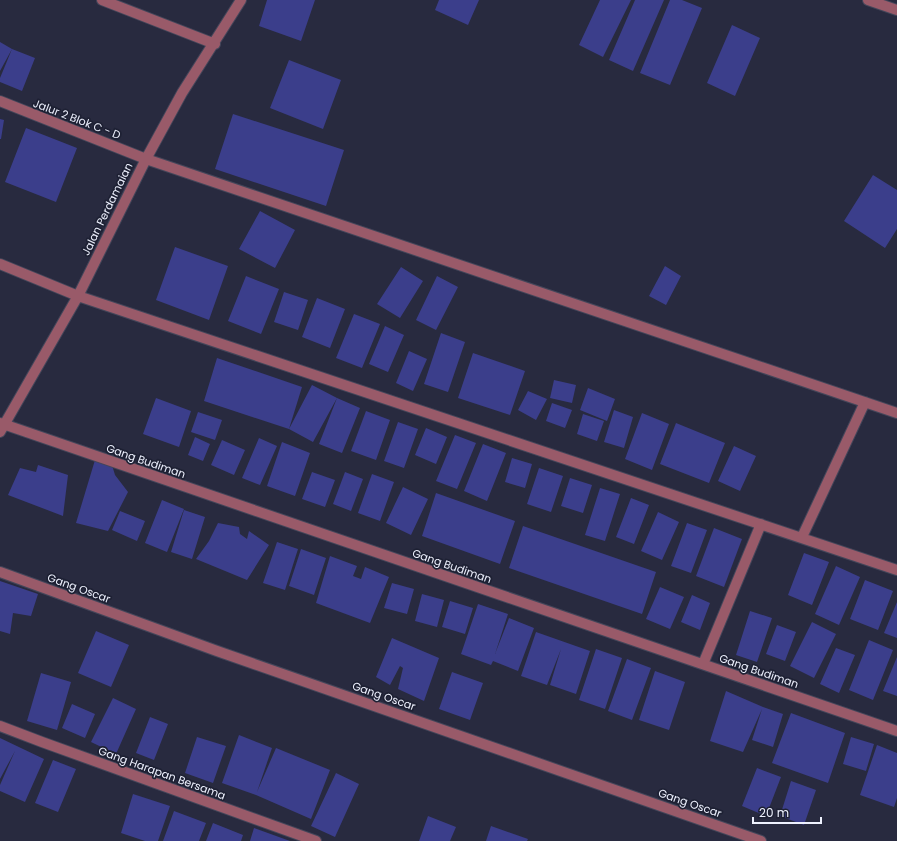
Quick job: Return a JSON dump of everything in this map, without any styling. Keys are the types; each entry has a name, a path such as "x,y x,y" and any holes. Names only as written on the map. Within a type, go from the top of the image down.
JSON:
{"street":[{"path":"102,0 215,44"},
{"name":"Jalan Perdamaian","path":"1,427 78,296 146,159 182,93 215,44 241,0"},
{"path":"868,0 897,10"},
{"name":"Jalur 2 Blok C - D","path":"0,101 146,159 897,413"},
{"path":"0,264 78,296 897,570"},
{"path":"802,537 865,402"},
{"name":"Gang Budiman","path":"1,427 897,731"},
{"path":"703,664 761,524"},
{"name":"Gang Oscar","path":"0,572 217,651 761,841"},
{"name":"Gang Harapan Bersama","path":"0,726 316,841"}],"building":[{"path":"267,0 315,0 301,41 259,26"},
{"path":"439,0 479,0 468,25 435,10"},
{"path":"600,0 631,0 603,57 579,45"},
{"path":"635,0 664,0 633,71 609,60"},
{"path":"670,0 682,0 702,8 670,85 640,73"},
{"path":"732,25 760,38 735,96 707,83"},
{"path":"0,42 12,49 0,71"},
{"path":"12,49 35,58 22,91 0,82 0,78"},
{"path":"289,60 341,80 323,129 270,108"},
{"path":"233,114 344,150 326,206 215,169"},
{"path":"0,119 4,120 1,139 0,139"},
{"path":"26,128 77,148 56,202 5,182"},
{"path":"873,175 897,190 897,229 885,248 844,221"},
{"path":"260,211 295,230 275,268 239,249"},
{"path":"175,247 228,266 209,320 156,300"},
{"path":"665,266 681,276 666,305 649,296"},
{"path":"401,267 423,281 400,318 377,304"},
{"path":"246,276 279,289 261,334 228,321"},
{"path":"437,276 458,287 436,330 416,320"},
{"path":"284,292 308,300 298,330 274,322"},
{"path":"317,298 345,309 330,348 302,337"},
{"path":"354,314 380,324 362,368 336,358"},
{"path":"385,326 404,335 388,372 369,364"},
{"path":"441,333 465,342 448,392 424,384"},
{"path":"409,351 427,359 413,391 396,383"},
{"path":"473,353 525,371 510,415 458,398"},
{"path":"217,358 302,387 289,429 204,401"},
{"path":"554,380 576,385 572,403 550,398"},
{"path":"312,385 337,398 313,442 289,429"},
{"path":"588,388 615,399 607,421 580,410"},
{"path":"528,391 547,399 536,420 518,410"},
{"path":"156,398 191,411 179,447 143,434"},
{"path":"337,398 360,408 342,453 319,444"},
{"path":"552,403 572,410 565,428 546,421"},
{"path":"614,410 633,417 624,448 604,442"},
{"path":"366,411 390,420 376,460 351,451"},
{"path":"198,412 222,420 215,440 191,432"},
{"path":"642,413 669,424 652,470 625,459"},
{"path":"583,414 604,421 597,441 577,434"},
{"path":"398,422 418,429 404,468 384,461"},
{"path":"676,423 725,443 709,483 660,464"},
{"path":"426,428 447,437 436,464 415,455"},
{"path":"455,435 476,443 457,489 436,481"},
{"path":"195,437 210,444 203,461 188,455"},
{"path":"259,438 277,446 260,485 242,478"},
{"path":"222,440 245,450 234,475 211,465"},
{"path":"282,442 310,453 295,496 267,486"},
{"path":"483,444 506,453 487,501 464,491"},
{"path":"734,446 756,456 740,491 718,481"},
{"path":"512,458 532,464 525,488 505,482"},
{"path":"95,460 112,465 115,475 128,492 108,531 76,523"},
{"path":"38,465 68,475 63,516 8,495 20,468 36,472"},
{"path":"539,468 563,476 551,512 527,504"},
{"path":"312,472 335,480 325,507 302,499"},
{"path":"345,472 363,479 351,511 333,504"},
{"path":"372,474 394,482 380,521 358,513"},
{"path":"570,478 592,485 583,513 561,506"},
{"path":"403,487 428,499 411,535 386,523"},
{"path":"600,488 620,494 605,541 585,535"},
{"path":"436,493 515,521 500,564 422,536"},
{"path":"631,498 649,505 634,544 616,537"},
{"path":"162,500 184,509 167,552 145,543"},
{"path":"184,510 205,517 192,559 171,552"},
{"path":"120,511 145,521 137,541 112,530"},
{"path":"658,512 679,522 662,560 641,551"},
{"path":"218,523 239,527 240,534 247,539 249,531 269,545 247,580 196,559 209,541"},
{"path":"687,523 707,530 691,573 671,566"},
{"path":"523,526 656,572 642,614 509,568"},
{"path":"714,528 742,539 724,587 696,576"},
{"path":"277,542 298,549 285,590 263,583"},
{"path":"301,549 326,558 314,595 289,586"},
{"path":"804,553 829,562 812,605 788,595"},
{"path":"330,556 357,566 353,576 361,579 365,567 389,577 370,623 316,603"},
{"path":"836,566 860,577 839,625 815,614"},
{"path":"865,580 893,591 878,630 850,619"},
{"path":"0,581 38,594 31,616 13,613 10,634 0,631"},
{"path":"392,583 414,589 407,614 384,608"},
{"path":"660,587 684,597 670,629 646,619"},
{"path":"422,594 444,600 437,627 415,621"},
{"path":"692,595 710,603 700,630 681,622"},
{"path":"450,601 473,608 465,634 442,627"},
{"path":"897,602 897,638 884,633"},
{"path":"478,604 508,614 495,654 509,618 534,628 518,671 493,661 491,665 461,654"},
{"path":"750,611 772,618 757,662 736,655"},
{"path":"812,622 836,634 814,678 790,666"},
{"path":"777,625 796,632 785,661 766,654"},
{"path":"96,631 129,645 111,687 78,673"},
{"path":"536,632 590,651 576,694 550,685 561,649 547,685 521,676"},
{"path":"392,638 439,658 424,701 398,689 403,668 400,666 390,685 376,677"},
{"path":"869,640 893,650 873,700 849,690"},
{"path":"836,648 855,655 839,693 820,684"},
{"path":"596,649 622,658 605,709 579,700"},
{"path":"897,657 897,696 883,691"},
{"path":"627,659 651,668 632,720 608,711"},
{"path":"655,671 685,682 669,730 639,720"},
{"path":"452,672 483,683 470,720 439,709"},
{"path":"41,673 71,682 57,730 27,721"},
{"path":"726,691 783,714 773,747 752,740 762,709 743,752 710,741"},
{"path":"113,698 136,709 116,754 91,742"},
{"path":"72,704 95,714 85,738 62,728"},
{"path":"791,713 845,733 828,783 772,763"},
{"path":"150,717 168,724 154,760 136,753"},
{"path":"239,735 272,748 257,792 276,748 330,770 311,819 256,795 222,783"},
{"path":"197,737 226,746 213,783 185,773"},
{"path":"851,737 874,744 866,771 843,764"},
{"path":"0,738 44,759 25,802 0,791 0,785 15,751 0,779"},
{"path":"877,745 897,753 897,798 894,807 860,795"},
{"path":"53,760 76,769 58,812 35,803"},
{"path":"757,768 781,777 766,816 742,806"},
{"path":"336,773 359,784 335,837 311,826"},
{"path":"791,781 816,790 804,825 780,816"},
{"path":"133,794 170,806 158,841 145,841 121,833"},
{"path":"174,811 206,823 199,841 163,841"},
{"path":"428,816 456,827 450,841 419,841"},
{"path":"213,823 243,835 241,841 206,841"},
{"path":"491,826 528,839 527,841 486,841"},
{"path":"254,828 290,841 250,841"}]}
